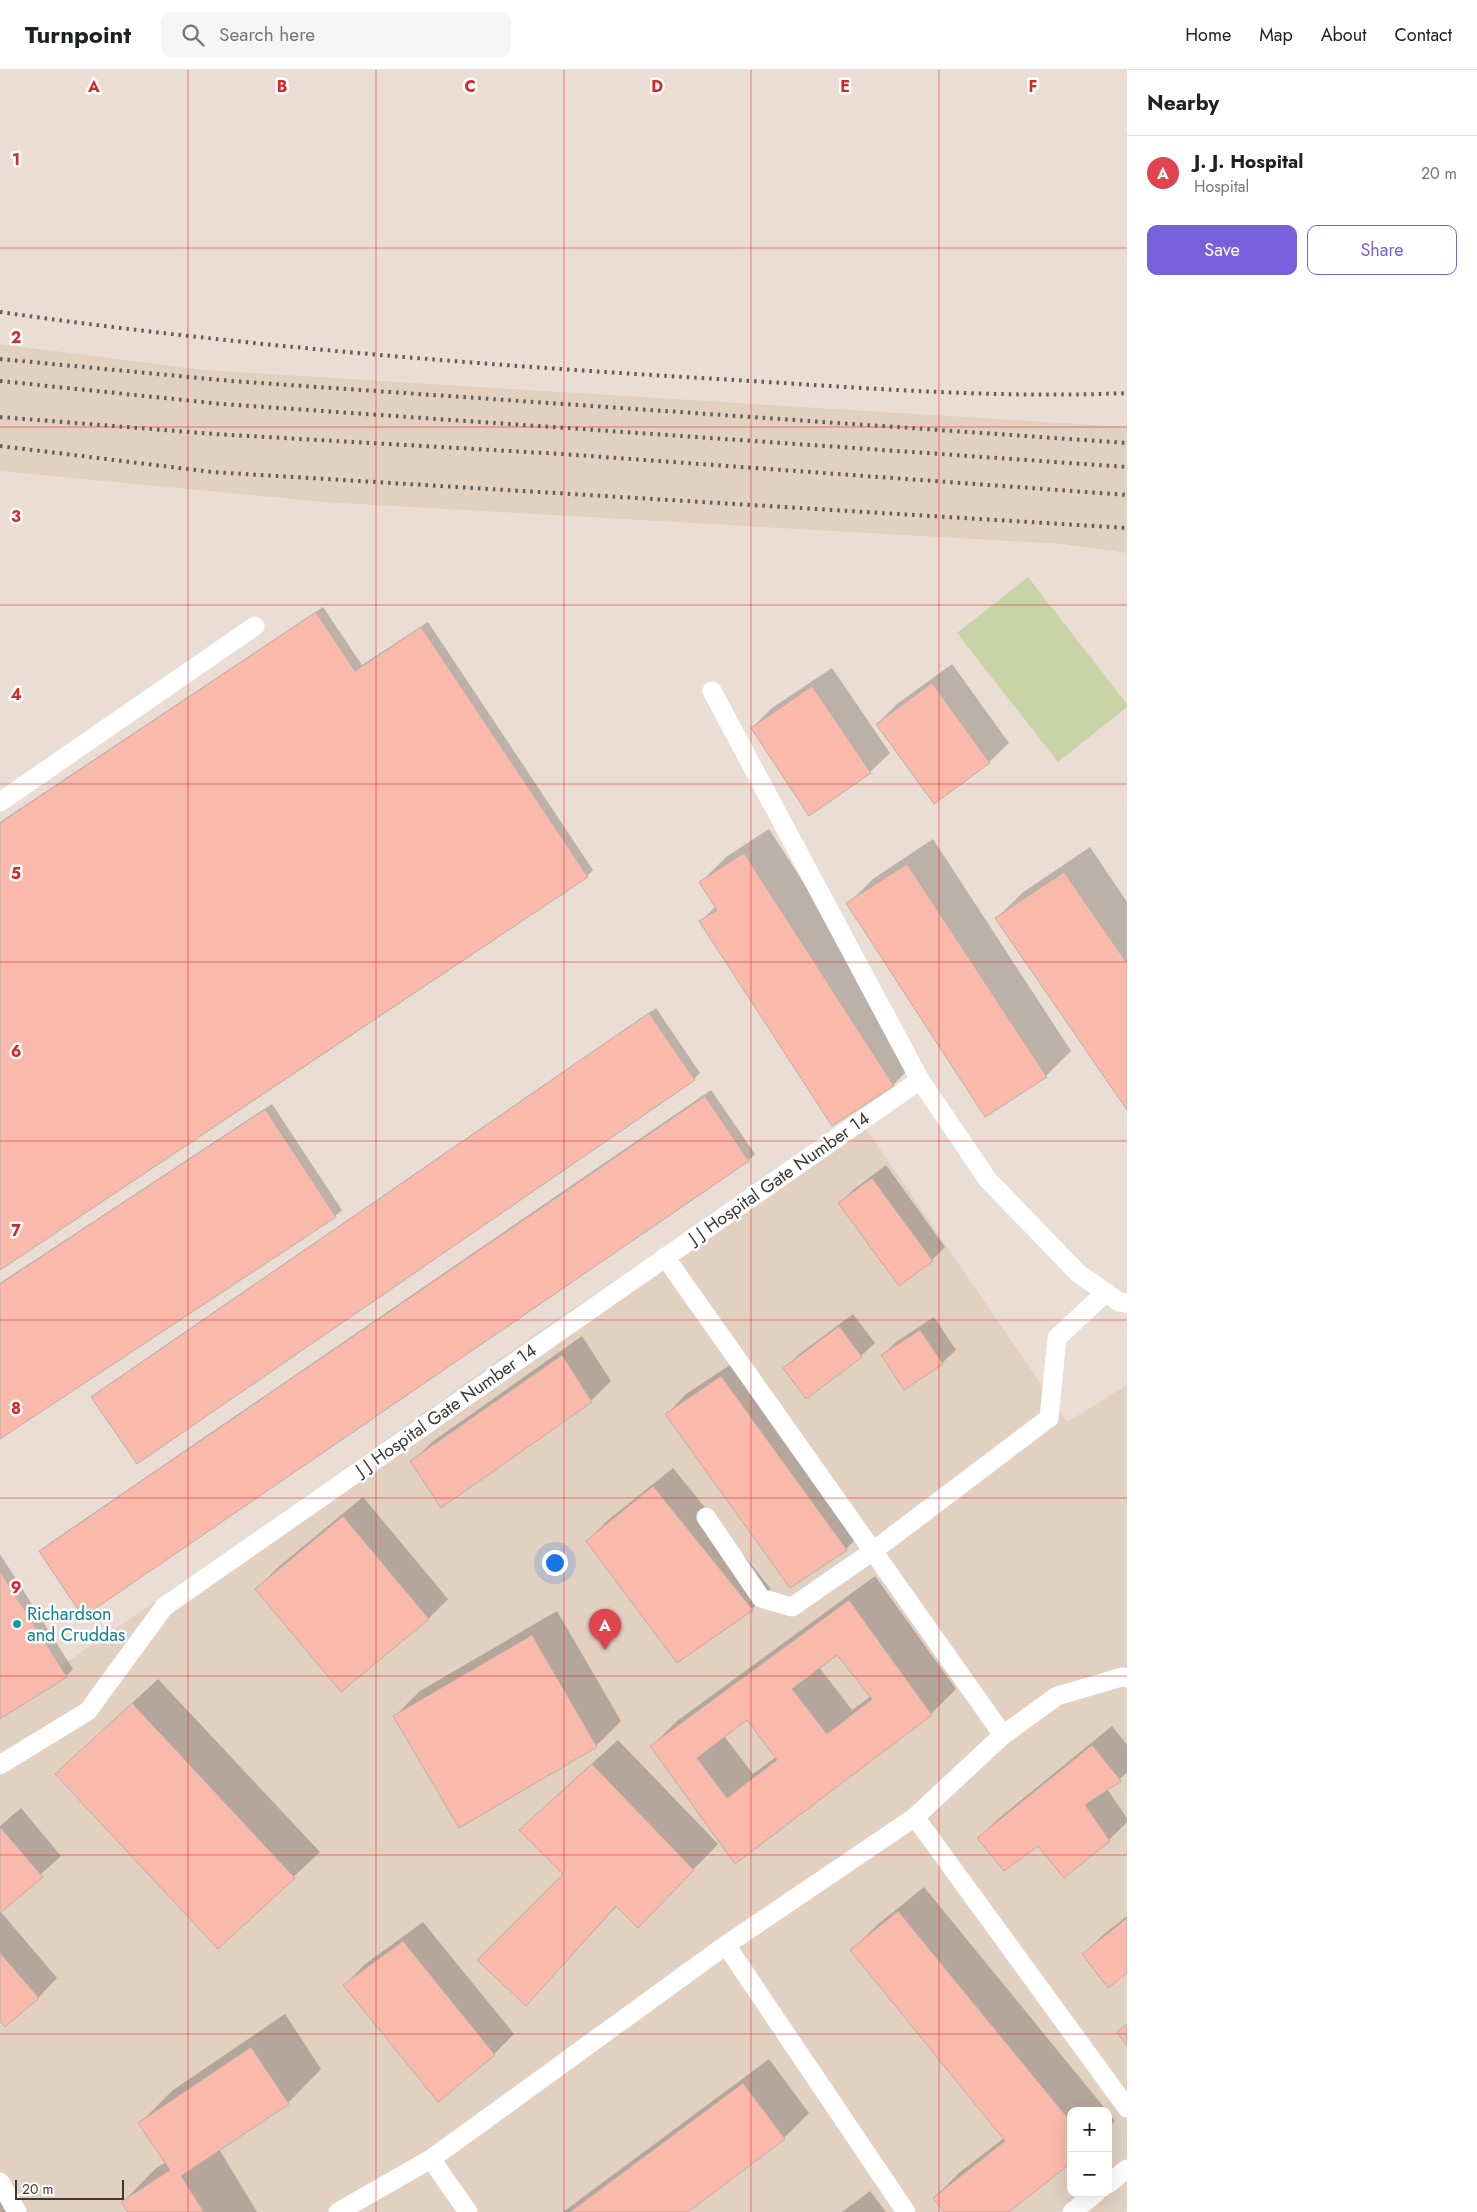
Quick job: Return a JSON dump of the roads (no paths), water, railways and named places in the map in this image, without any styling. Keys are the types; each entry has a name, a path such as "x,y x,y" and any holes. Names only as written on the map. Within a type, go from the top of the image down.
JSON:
{"lane":[{"path":"0,802 255,626"},
{"path":"712,690 920,1080 988,1180 1078,1272 1120,1302 1127,1303"},
{"name":"J J Hospital Gate Number 14","path":"0,1765 88,1711 164,1607 920,1080"},
{"path":"665,1257 1003,1734"},
{"path":"706,1517 761,1598 792,1607 873,1551 1049,1418 1057,1338 1106,1292"},
{"path":"338,2212 430,2159 726,1946 915,1817 1003,1734 1057,1696 1122,1677 1127,1678"},
{"path":"915,1817 1127,2108"},
{"path":"726,1946 906,2212"},
{"path":"430,2159 468,2212"},
{"path":"1112,2181 1127,2169"},
{"path":"0,2182 17,2212"},
{"path":"1072,2212 1091,2197"}],"railway":[{"path":"0,312 179,335 448,361 922,391 1025,394 1127,393"},
{"path":"0,359 231,381 1127,443"},
{"path":"0,381 222,404 1127,467"},
{"path":"0,417 214,434 562,454 1127,495"},
{"path":"0,446 212,472 1127,528"}],"place":[{"name":"Richardson and Cruddas","path":"17,1624"},
{"name":"J. J. Hospital","path":"605,1650"}]}
